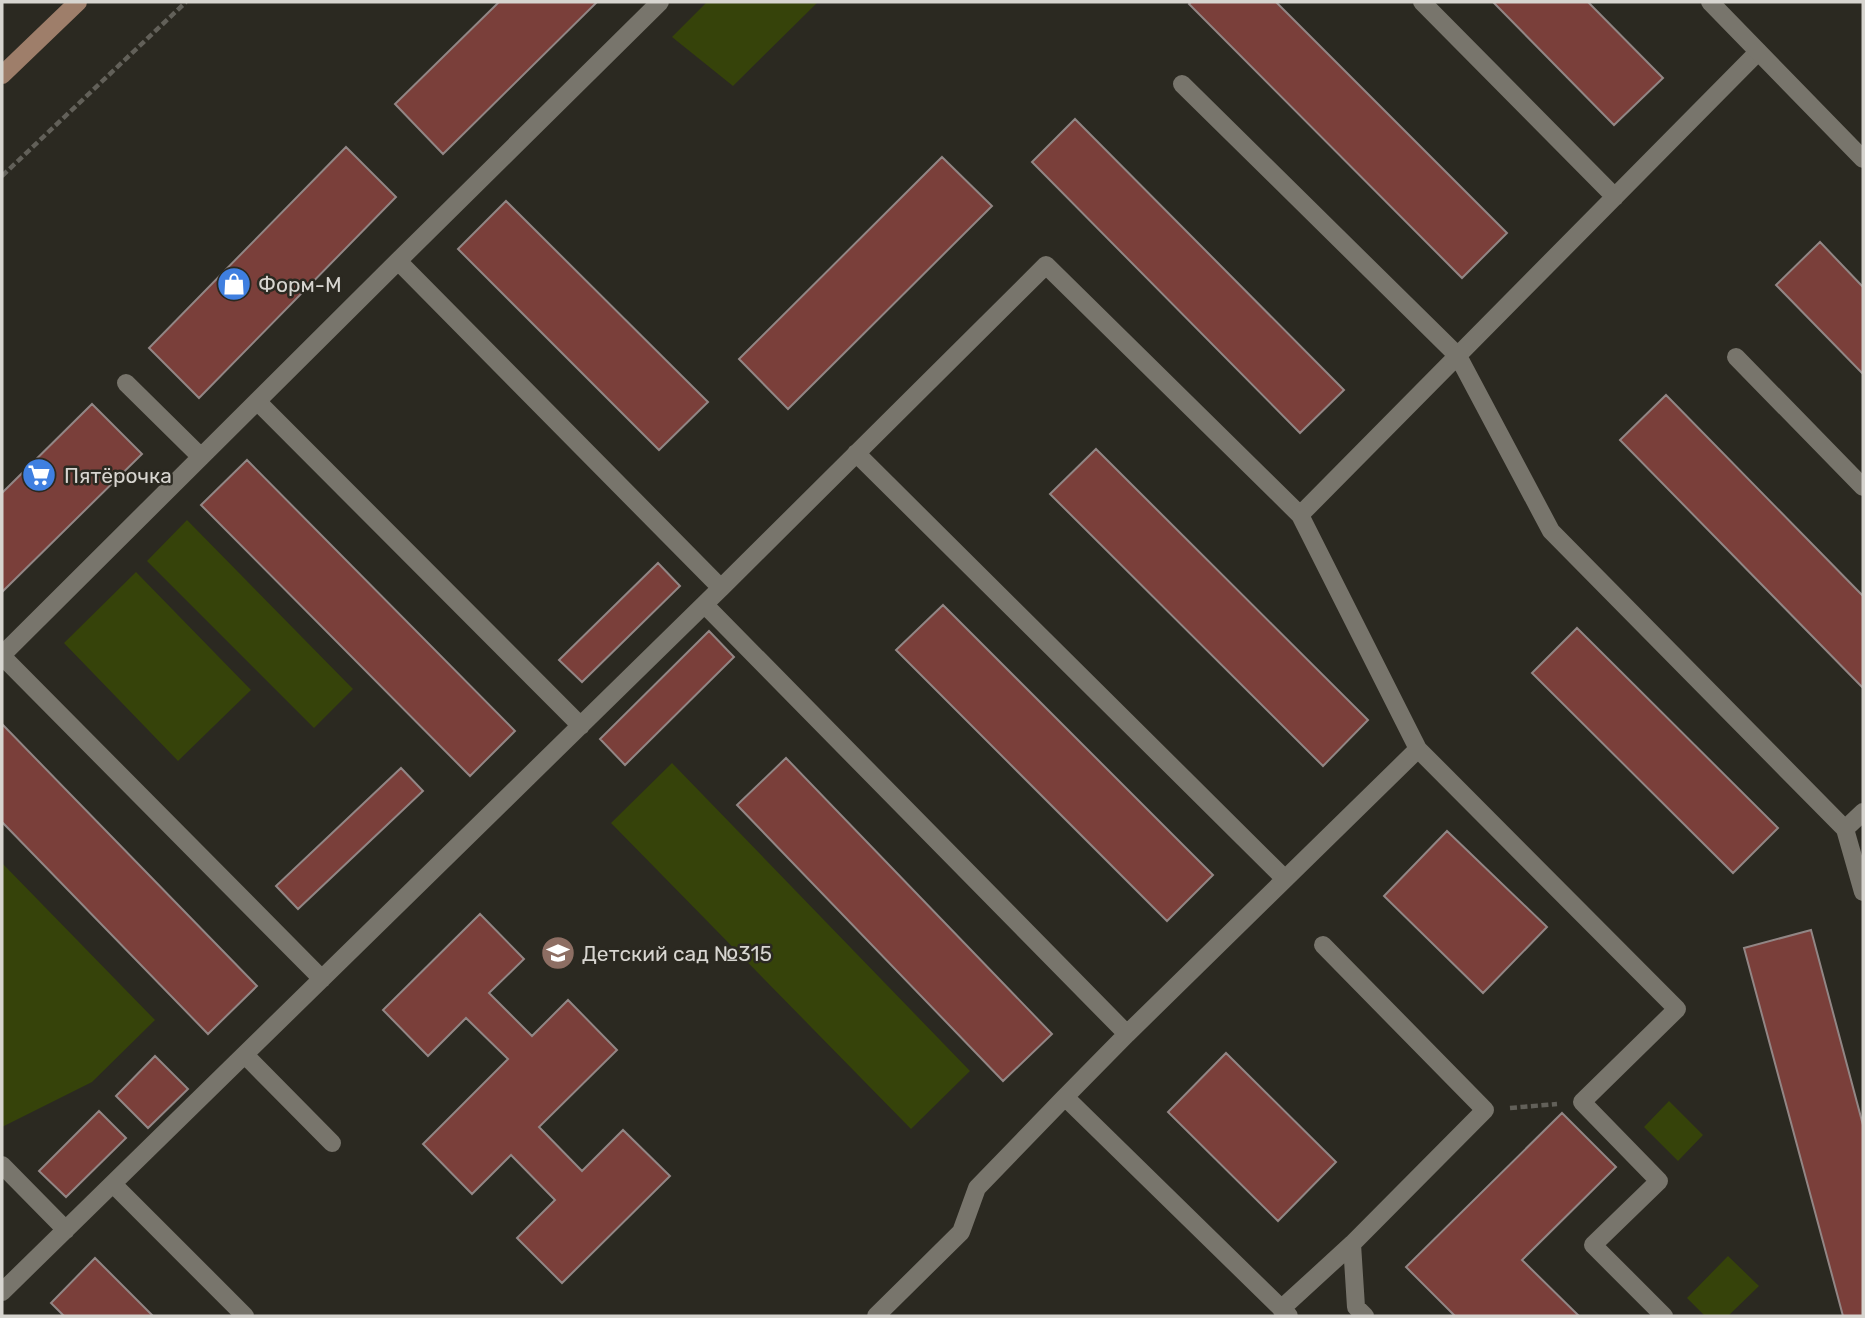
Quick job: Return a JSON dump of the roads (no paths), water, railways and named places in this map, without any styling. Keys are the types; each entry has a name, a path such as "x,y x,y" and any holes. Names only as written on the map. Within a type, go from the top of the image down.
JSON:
{"main road":[{"path":"2,75 78,2"}],"street":[{"path":"322,979 2,655 660,2"},
{"path":"1422,2 1615,197"},
{"path":"1710,2 1863,159"},
{"path":"1300,515 1758,51"},
{"path":"1182,84 1458,356 1551,531 1845,829 1863,892"},
{"path":"398,261 721,588"},
{"path":"2,1292 581,726 1046,265 1300,515 1418,749 1677,1009 1582,1102 1659,1181 1593,1245 1664,1316"},
{"path":"1736,357 1863,488"},
{"path":"126,383 201,457"},
{"path":"257,401 581,726"},
{"path":"856,453 1285,879"},
{"path":"705,604 1127,1034"},
{"path":"876,1316 961,1233 977,1188 1127,1034 1418,749"},
{"path":"1845,829 1863,812"},
{"path":"1065,1097 1285,1312 1485,1110 1323,945"},
{"path":"245,1055 332,1143"},
{"path":"2,1165 66,1230"},
{"path":"113,1184 245,1316"},
{"path":"1352,1244 1356,1307 1364,1316"}],"place":[{"name":"Форм-М","path":"234,284"},
{"name":"Пятёрочка","path":"39,475"},
{"name":"Детский сад №315","path":"558,953"}]}
